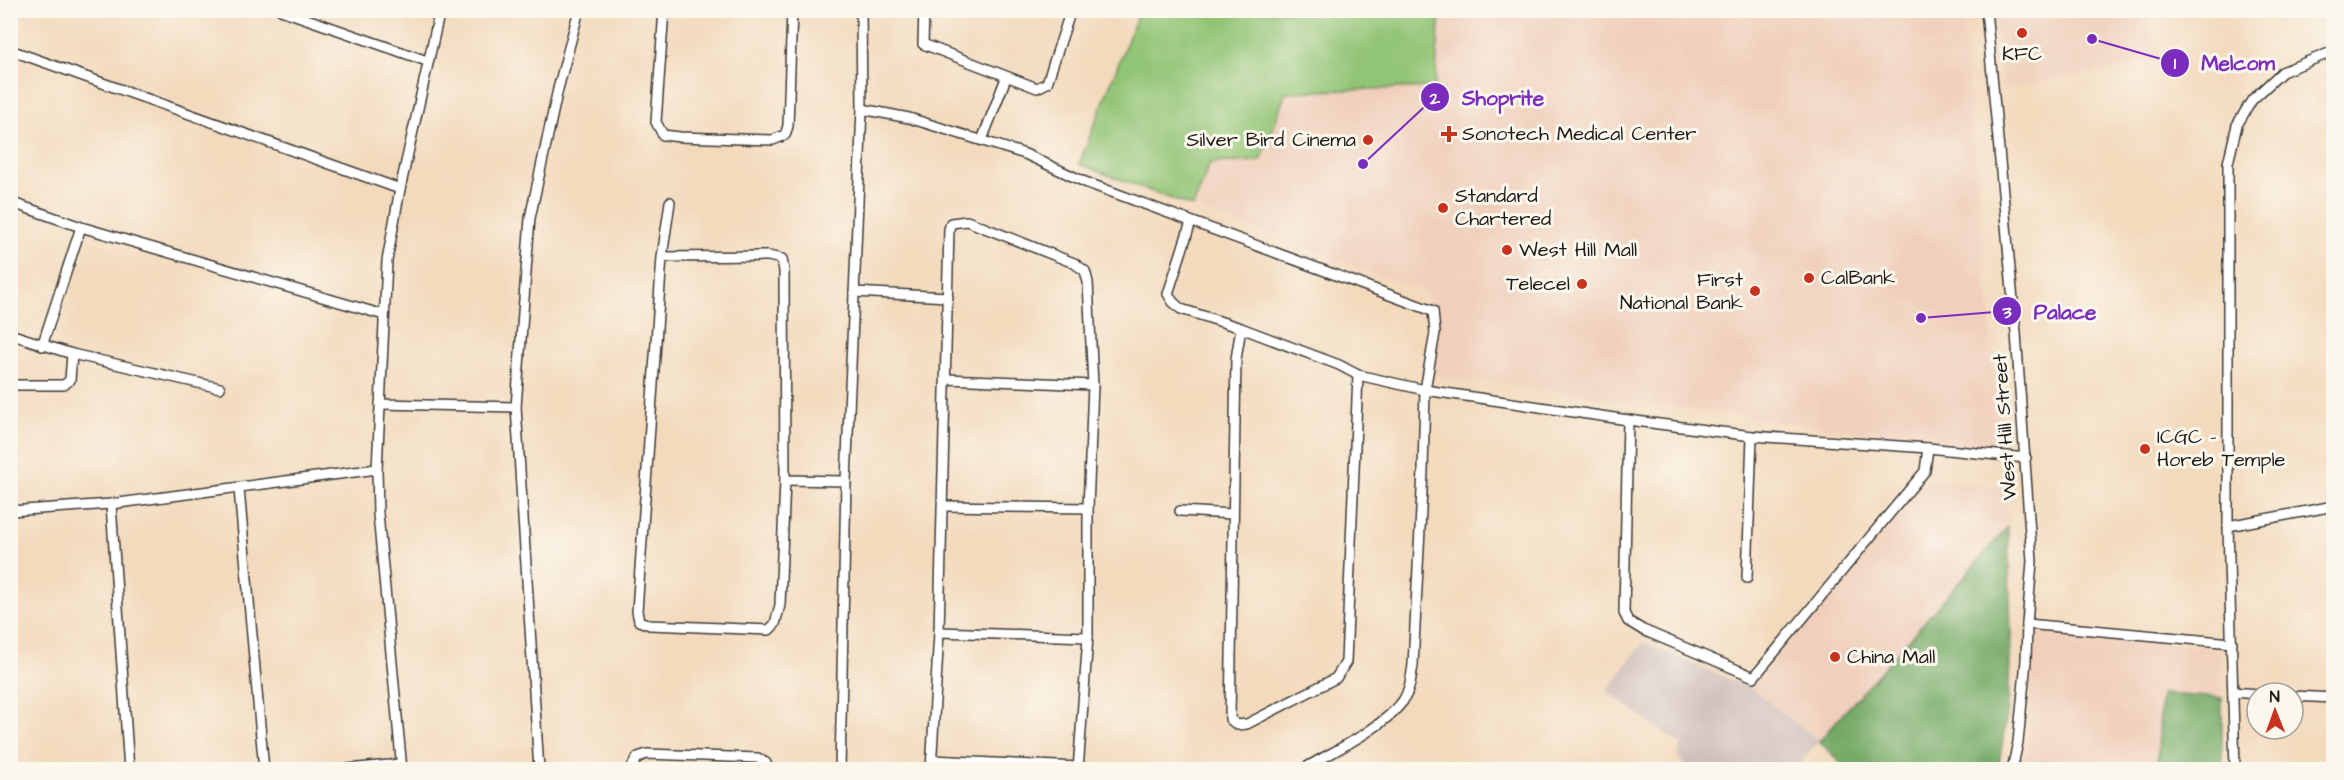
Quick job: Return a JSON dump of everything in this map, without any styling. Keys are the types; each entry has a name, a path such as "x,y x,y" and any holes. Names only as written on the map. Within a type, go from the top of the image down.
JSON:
{"street":[{"path":"337,770 402,767 378,514 377,469 384,315 387,261 400,189 440,10"},
{"path":"538,770 516,407 530,218 558,89 579,10"},
{"path":"664,10 656,122 663,135 773,140 785,135 788,126 792,10"},
{"path":"840,770 846,481 862,110 861,10"},
{"path":"924,10 923,44 1006,78 1037,88 1047,84 1071,10"},
{"name":"West Hill Street","path":"1986,10 1997,106 2026,458 2032,561 2026,624 2026,661 2018,742 2012,770"},
{"path":"282,11 427,61"},
{"path":"10,50 400,189"},
{"path":"2235,770 2228,525 2228,163 2237,125 2252,100 2282,72 2334,51"},
{"path":"982,140 1006,78"},
{"path":"862,110 909,118 1024,154 1085,182 1432,311 1435,333 1425,390 1424,471 1410,687 1402,701 1368,731 1302,770"},
{"path":"10,202 81,227 384,315"},
{"path":"662,256 768,256 782,259 785,480 780,605 776,624 770,630 650,625 639,621 637,611 662,256 670,202"},
{"path":"959,220 967,221 1074,262 1085,271 1089,282 1094,385 1088,508 1088,638 1079,769 932,765 939,632 946,379 949,228 951,223 959,220"},
{"path":"1191,222 1168,294 1173,302 1181,309 1241,328 1358,375 1425,390 1752,436 1928,448 2026,458"},
{"path":"42,346 81,227"},
{"path":"854,292 948,297"},
{"path":"1241,328 1236,359 1230,719 1237,724 1247,724 1336,678 1346,662 1358,375"},
{"path":"10,334 72,354 220,388"},
{"path":"10,385 64,385 70,380 72,354"},
{"path":"946,379 1094,385"},
{"path":"380,404 516,407"},
{"path":"1628,420 1624,613 1628,621 1643,630 1754,677 1926,471 1928,448"},
{"path":"1747,578 1752,436"},
{"path":"10,511 111,504 239,489 377,469"},
{"path":"785,480 846,481"},
{"path":"239,489 264,770"},
{"path":"111,504 129,770"},
{"path":"943,506 1088,508"},
{"path":"2228,525 2334,506"},
{"path":"1180,511 1233,514"},
{"path":"2026,624 2232,643"},
{"path":"939,632 1088,638"},
{"path":"2233,692 2245,693"},
{"path":"2305,697 2334,699"},
{"path":"632,770 638,757 647,754 758,758 766,763 768,770"}],"shaded area":[{"path":"1440,11 1962,11 2001,437 1978,448 1433,375 1428,293 1193,207 1210,163 1261,161 1286,92 1434,87"},
{"path":"1993,11 2144,11 2162,60 2002,89"},
{"path":"1927,480 2005,486 2008,527 1819,741 1750,688"},
{"path":"2037,633 2219,648 2222,653 2222,698 2161,694 2157,769 2023,770 2029,739 2032,637"},
{"path":"1643,642 1750,688 1819,741 1795,769 1690,769 1678,758 1681,745 1607,691"}],"green space":[{"path":"1139,11 1440,11 1435,87 1286,92 1261,161 1210,163 1193,207 1079,164"},
{"path":"2008,527 2011,636 2008,708 1998,769 1847,769 1819,741"},
{"path":"2161,694 2222,698 2222,769 2157,769"}],"place":[{"name":"KFC","path":"2022,33"},
{"name":"Melcom","path":"2092,39"},
{"name":"Sonotech Medical Center","path":"1449,134"},
{"name":"Silver Bird Cinema","path":"1368,140"},
{"name":"Shoprite","path":"1363,164"},
{"name":"Standard Chartered","path":"1443,208"},
{"name":"West Hill Mall","path":"1507,250"},
{"name":"CalBank","path":"1809,278"},
{"name":"Telecel","path":"1582,284"},
{"name":"First National Bank","path":"1755,291"},
{"name":"Palace","path":"1921,318"},
{"name":"ICGC - Horeb Temple","path":"2145,449"},
{"name":"China Mall","path":"1835,657"}]}
